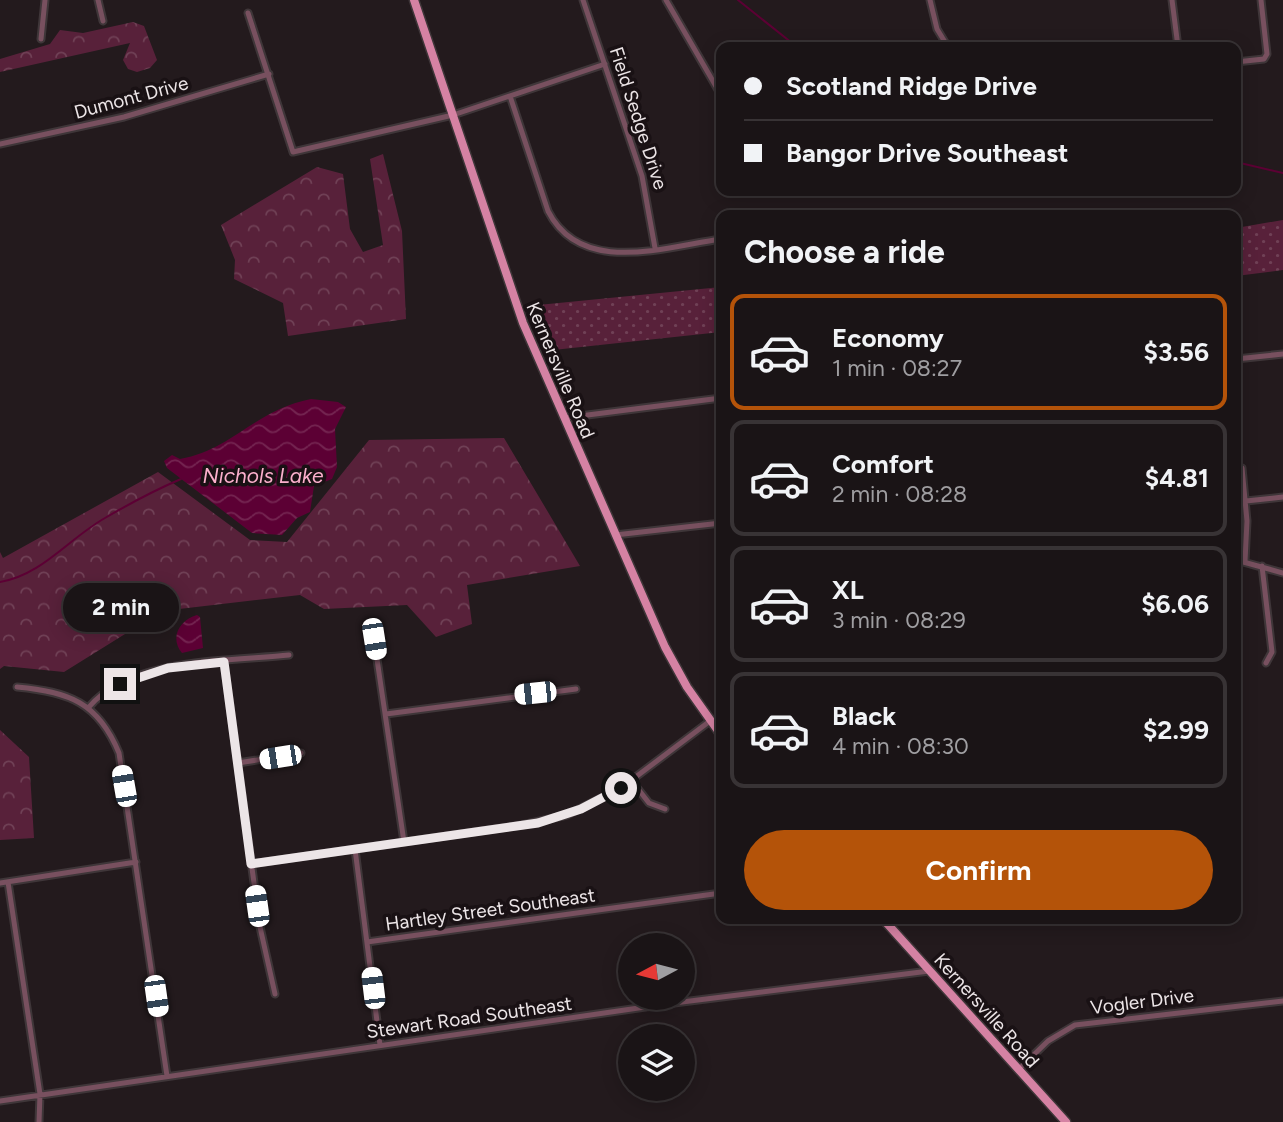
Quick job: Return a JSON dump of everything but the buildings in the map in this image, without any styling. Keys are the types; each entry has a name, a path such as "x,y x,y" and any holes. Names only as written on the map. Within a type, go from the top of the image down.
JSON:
{"main road":[{"name":"Kernersville Road","path":"414,0 523,323 666,647 716,729"},
{"name":"Kernersville Road","path":"888,924 1019,1069 1062,1121"}],"street":[{"path":"41,39 45,0"},
{"path":"98,0 103,21"},
{"name":"Field Sedge Drive","path":"583,0 648,195 655,248"},
{"path":"666,0 716,86"},
{"path":"930,0 937,29 945,42"},
{"path":"1172,0 1177,42"},
{"path":"1241,61 1264,59 1267,54 1261,0"},
{"path":"248,13 293,152 453,114 605,64"},
{"name":"Dumont Drive","path":"0,144 124,117 268,75"},
{"path":"510,96 548,211 565,236 580,246 599,252 716,241"},
{"path":"1241,358 1283,354"},
{"path":"564,418 716,399"},
{"path":"1241,468 1246,501 1245,561"},
{"path":"1246,501 1283,497"},
{"path":"615,535 716,524"},
{"path":"1241,561 1283,573"},
{"path":"1262,566 1272,652 1266,663"},
{"path":"374,639 404,842"},
{"path":"89,707 120,684 144,674 168,668 289,655"},
{"path":"224,662 251,864 275,994"},
{"path":"17,687 50,690 89,707 111,734 119,753 167,1076"},
{"path":"386,714 576,689"},
{"path":"251,864 552,819 595,803 631,780 710,721"},
{"path":"238,763 301,753"},
{"path":"631,780 649,803 665,809"},
{"path":"355,849 367,942"},
{"path":"0,883 136,862"},
{"path":"8,882 40,1094 39,1122"},
{"name":"Hartley Street Southeast","path":"380,1045 367,942 716,894"},
{"name":"Stewart Road Southeast","path":"0,1101 380,1045 931,971"},
{"name":"Vogler Drive","path":"1019,1069 1048,1041 1075,1025 1283,1001"}],"green space":[{"path":"133,22 144,26 157,60 150,68 137,72 128,69 123,60 130,43 0,72 0,59 50,44 60,30 83,33"},
{"path":"383,154 402,231 406,319 288,336 283,303 234,279 235,260 221,225 317,167 343,174 350,229 363,252 383,245 370,159"},
{"path":"1283,220 1283,270 1241,275 1241,227"},
{"path":"716,287 716,333 544,351 528,306"},
{"path":"504,438 580,566 467,585 472,624 436,637 407,605 324,609 300,595 162,611 64,672 4,666 0,669 0,552 3,558 158,472 250,540 287,542 369,440"},
{"path":"0,730 29,757 34,838 0,840"}],"water":[{"name":"Nichols Lake","path":"311,399 338,402 346,407 335,429 337,467 332,479 314,486 310,512 297,518 282,535 252,533 167,468 164,461 172,455 180,459 198,454 274,412"},
{"path":"191,617 200,617 203,648 182,653 176,641 178,630"}],"waterway":[{"path":"738,0 791,42"},
{"path":"1241,163 1283,173"},
{"path":"0,582 29,572 105,518 181,479"}],"route":[{"path":"120,684 168,668 224,662 251,864 538,823 567,815 621,788"}]}
